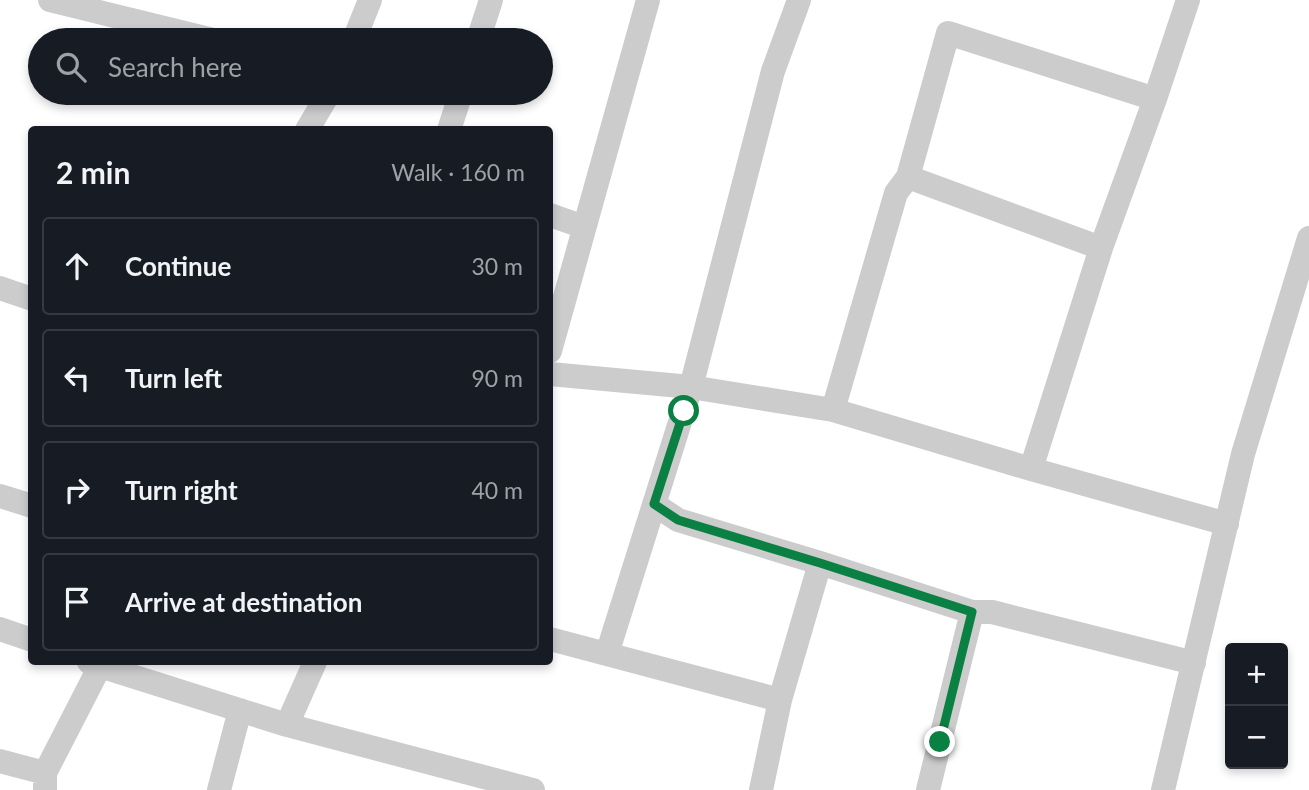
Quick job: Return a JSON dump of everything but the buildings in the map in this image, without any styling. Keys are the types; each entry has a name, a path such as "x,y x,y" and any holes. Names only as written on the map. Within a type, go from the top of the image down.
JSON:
{"street":[{"path":"50,0 164,28"},
{"path":"359,28 370,0"},
{"path":"482,28 491,0"},
{"path":"553,340 648,0"},
{"path":"607,654 691,387 773,71 799,0"},
{"path":"1031,469 1101,248 1188,0"},
{"path":"833,410 895,193 908,177 948,33 1155,99"},
{"path":"309,126 322,105"},
{"path":"450,126 457,105"},
{"path":"908,177 1101,248"},
{"path":"553,216 584,227"},
{"path":"1163,790 1243,454 1309,238"},
{"path":"0,288 28,298"},
{"path":"553,374 691,387 833,410 1227,524"},
{"path":"0,496 28,505"},
{"path":"654,504 678,520 972,612 992,612 1194,663"},
{"path":"761,790 780,700 820,563"},
{"path":"928,790 972,612"},
{"path":"0,629 28,639"},
{"path":"553,640 780,700"},
{"path":"0,761 45,782 96,665"},
{"path":"103,665 449,779 533,790"},
{"path":"287,725 314,665"},
{"path":"219,790 240,710"}],"route":[{"path":"684,411 654,504 678,520 972,612 940,742"}]}
